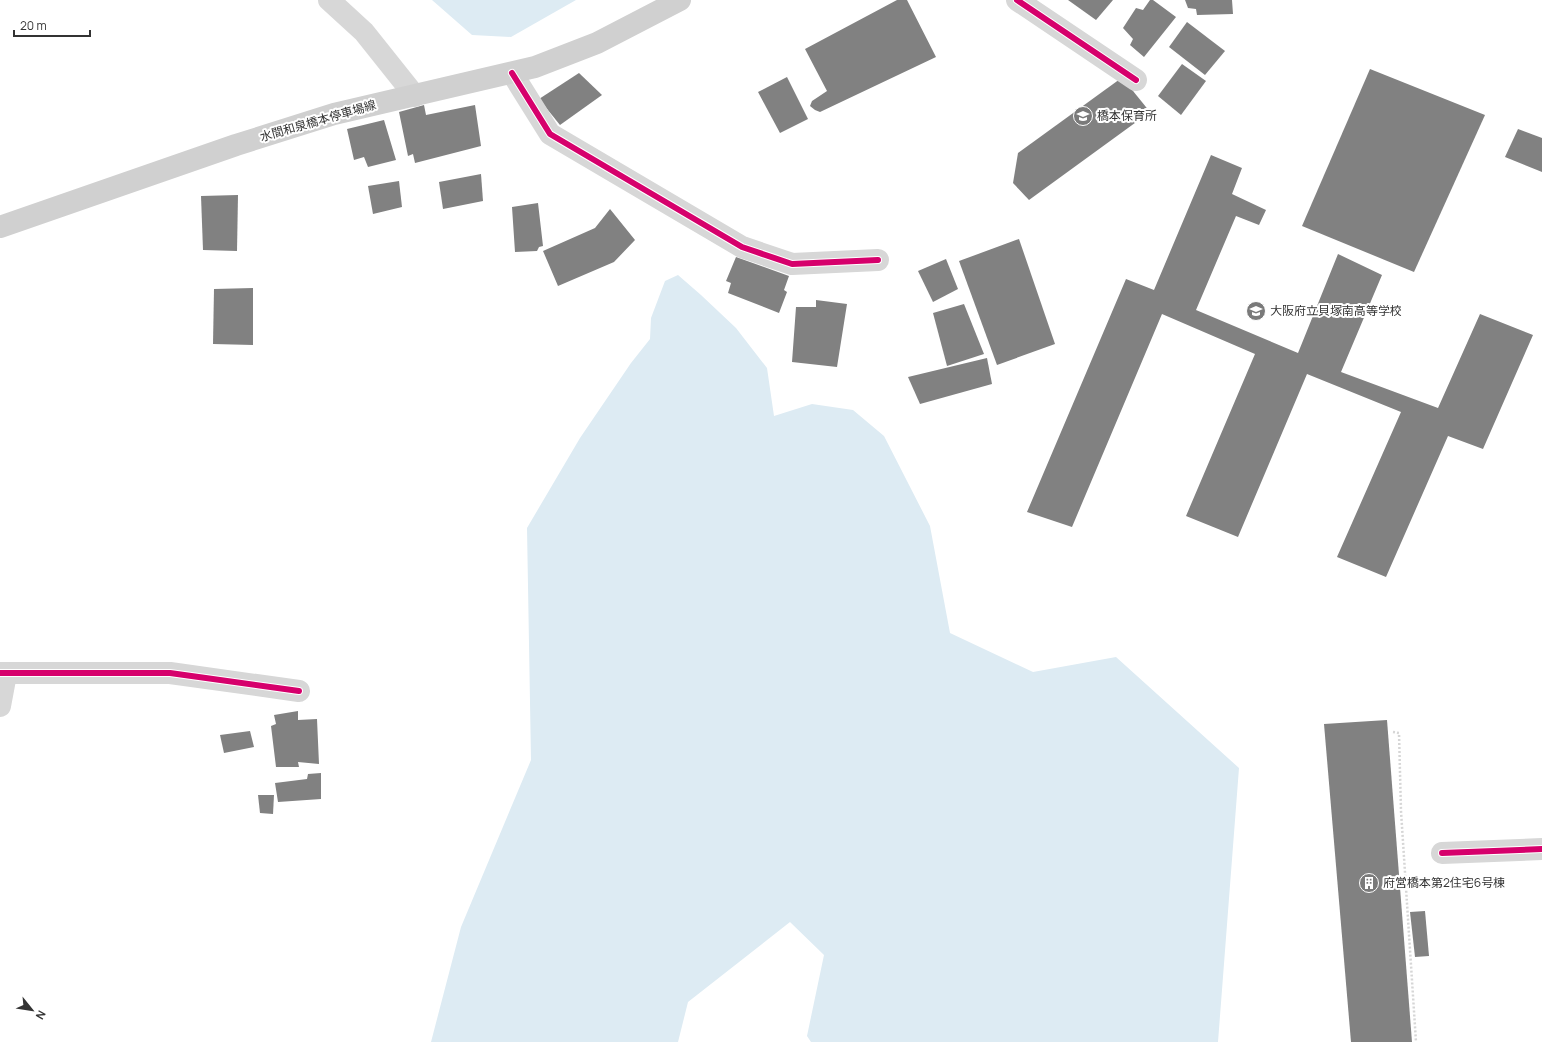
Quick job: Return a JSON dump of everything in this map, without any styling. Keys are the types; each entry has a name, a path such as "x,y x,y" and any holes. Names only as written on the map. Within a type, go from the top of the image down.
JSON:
{"main road":[{"name":"水間和泉橋本停車場線","path":"0,227 236,145 326,116 360,106 415,96 512,73 563,58 597,43 680,0"}],"street":[{"path":"328,0 364,32 415,96"},
{"path":"1017,0 1136,80"},
{"path":"512,73 550,134 742,247 792,264 878,260"},
{"path":"0,706 3,673 170,673 299,691"},
{"path":"1442,853 1542,849"}],"path":[{"path":"1393,732 1399,733 1401,819 1416,1042"}],"shaded area":[{"path":"432,0 576,0 511,37 472,35"},
{"path":"678,275 736,328 767,368 774,416 812,404 853,410 884,436 930,526 950,633 1033,672 1116,657 1239,768 1218,1042 811,1042 807,1036 824,955 790,922 688,1002 678,1042 431,1042 461,927 531,760 527,528 580,438 631,363 650,339 651,318 665,281"}],"building":[{"path":"897,0 907,0 936,57 820,112 815,110 810,106 812,101 827,91 805,49"},
{"path":"1068,0 1113,0 1096,20"},
{"path":"1150,0 1153,0 1176,17 1144,57 1130,45 1133,39 1123,28 1136,8 1143,10"},
{"path":"1185,0 1232,0 1233,14 1197,15 1196,9 1188,8"},
{"path":"1187,22 1225,51 1205,75 1169,47"},
{"path":"1182,64 1206,81 1181,115 1158,96"},
{"path":"1370,69 1485,115 1414,272 1302,226"},
{"path":"579,73 602,95 560,125 539,99"},
{"path":"787,77 808,119 780,133 758,92"},
{"path":"1120,79 1129,86 1150,112 1029,200 1013,183 1018,153"},
{"path":"424,105 426,115 475,105 481,146 415,163 413,154 408,156 399,112"},
{"path":"384,120 396,160 368,167 364,157 354,160 347,129"},
{"path":"1518,129 1542,138 1542,172 1505,157"},
{"path":"1211,155 1242,168 1232,194 1266,210 1259,225 1236,216 1196,310 1298,353 1338,254 1382,275 1341,372 1438,408 1480,314 1533,335 1483,449 1448,436 1386,577 1337,557 1401,412 1307,374 1238,537 1186,516 1255,354 1162,314 1072,527 1027,512 1126,279 1154,290"},
{"path":"481,174 483,201 443,209 439,182"},
{"path":"399,181 402,207 373,214 368,186"},
{"path":"238,195 237,251 203,250 201,196"},
{"path":"538,203 543,246 539,247 537,251 515,252 512,207"},
{"path":"610,209 635,240 614,262 558,286 543,251 595,228"},
{"path":"1019,239 1055,344 997,365 959,261"},
{"path":"736,257 789,276 784,290 787,292 779,313 728,293 731,283 726,281"},
{"path":"946,259 958,289 933,302 918,271"},
{"path":"253,288 253,345 213,344 214,289"},
{"path":"816,300 847,304 837,367 792,362 796,307 816,307"},
{"path":"964,304 984,354 947,366 933,313"},
{"path":"987,358 992,384 920,404 908,377"},
{"path":"298,711 298,720 317,719 319,764 298,762 299,767 276,767 271,726 276,724 274,715"},
{"name":"府営橋本第2住宅6号棟","path":"1387,720 1412,1042 1351,1042 1324,724"},
{"path":"250,731 254,747 224,753 220,735"},
{"path":"321,773 321,799 278,802 275,783 307,779 308,774"},
{"path":"258,795 274,795 273,814 260,813"},
{"path":"1425,911 1429,956 1415,957 1410,912"}],"cycle path":[{"path":"1017,0 1136,80"},
{"path":"512,73 550,134 742,247 792,264 878,260"},
{"path":"0,673 170,673 299,691"},
{"path":"1442,853 1542,849"}],"place":[{"name":"橋本保育所","path":"1083,116"},
{"name":"大阪府立貝塚南高等学校","path":"1256,311"},
{"name":"府営橋本第2住宅6号棟","path":"1369,883"}]}
